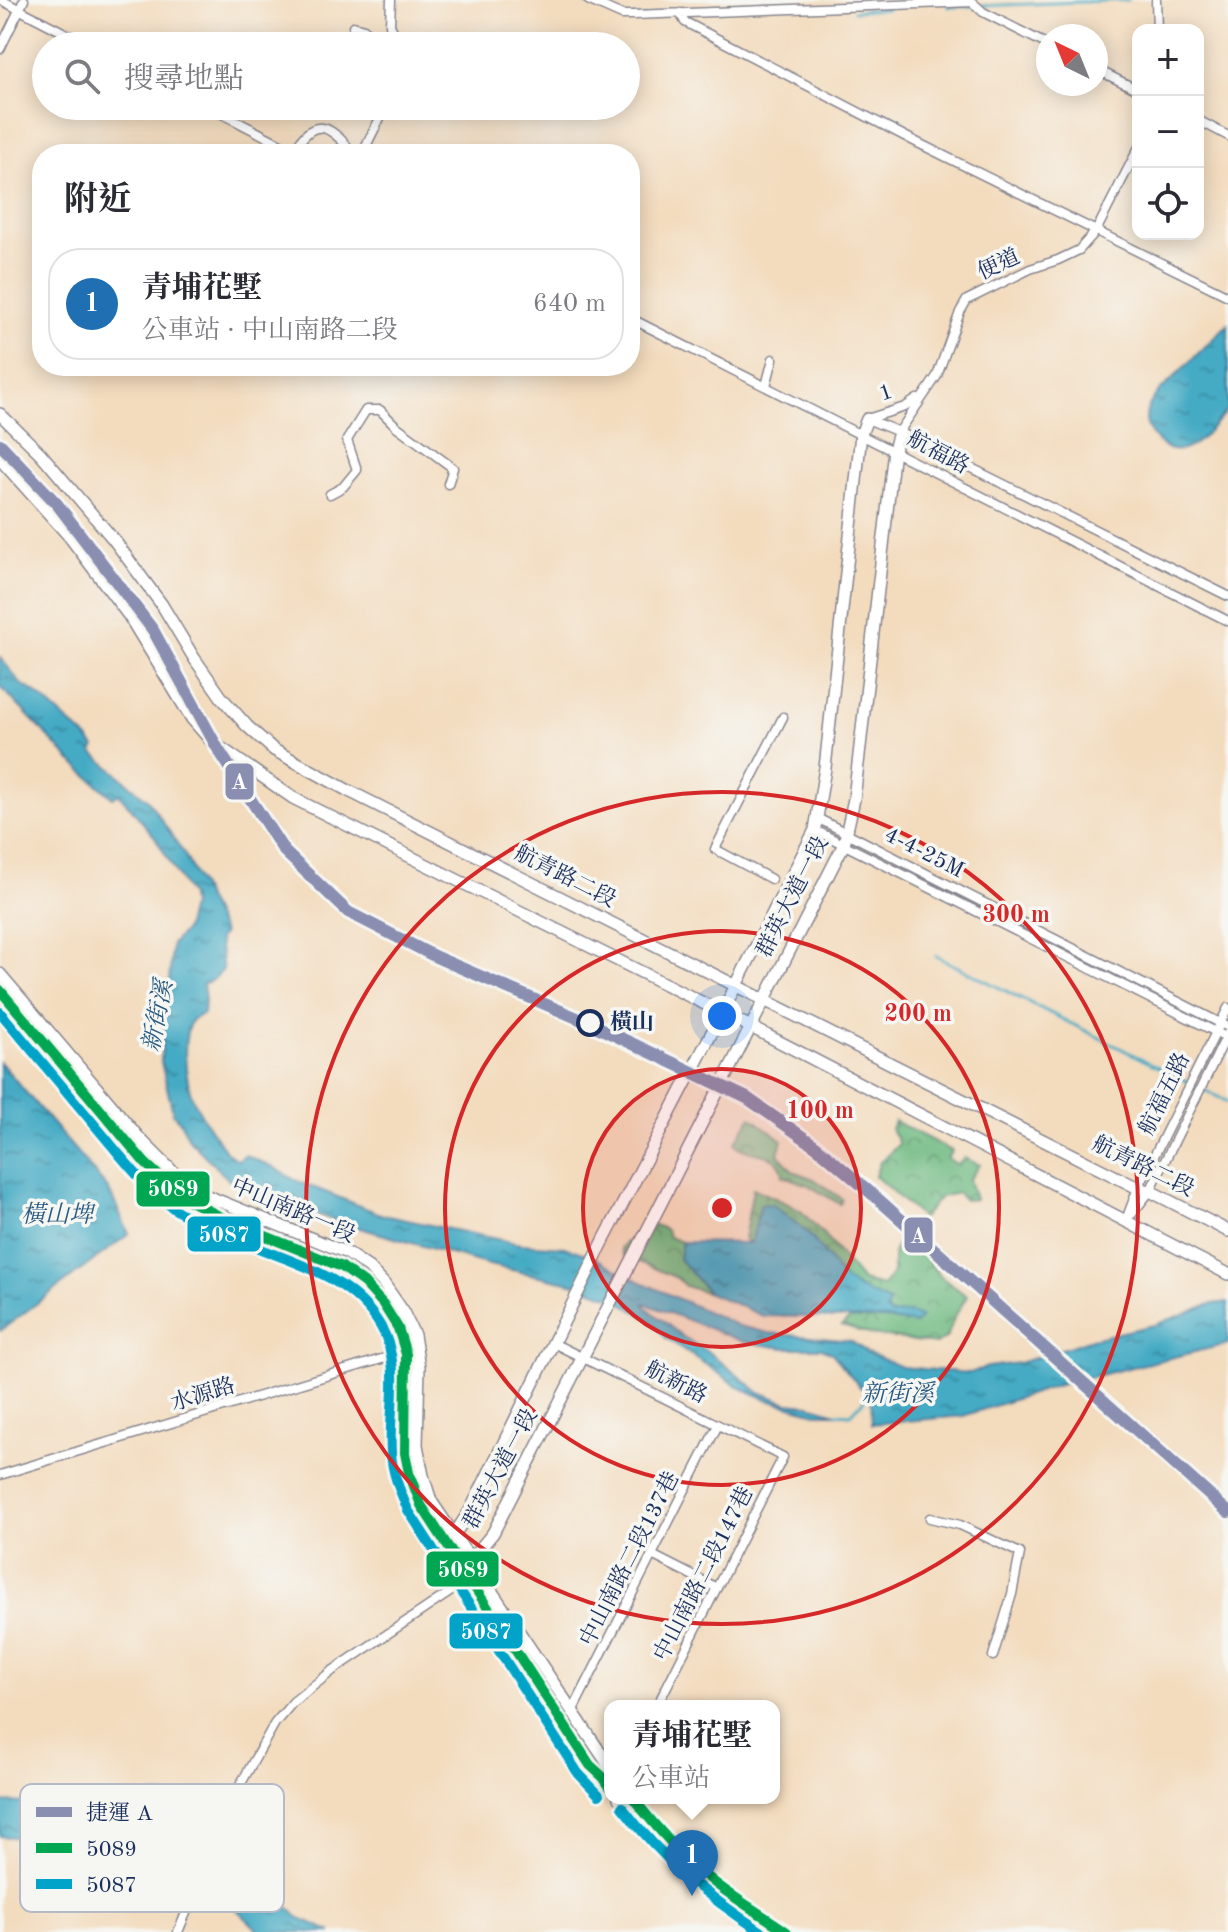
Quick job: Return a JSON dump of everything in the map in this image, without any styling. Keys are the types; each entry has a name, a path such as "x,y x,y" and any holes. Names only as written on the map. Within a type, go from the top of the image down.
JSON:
{"street":[{"path":"1,0 63,32"},
{"path":"0,49 24,0"},
{"path":"391,0 390,25 394,32"},
{"path":"588,0 622,15 972,2 983,12 1036,39"},
{"path":"1156,0 1157,24"},
{"path":"680,13 685,22 914,141 1228,296"},
{"path":"353,26 367,32"},
{"path":"1108,75 1132,87"},
{"path":"234,120 280,144"},
{"path":"367,144 379,120"},
{"path":"1204,123 1228,136"},
{"path":"298,144 311,129 323,128 334,132 345,144"},
{"path":"1096,231 1132,161"},
{"name":"便道","path":"922,397 937,376 967,300 1030,269 1079,250 1096,231"},
{"name":"航福路","path":"640,323 1228,621"},
{"path":"766,386 773,359"},
{"name":"1","path":"867,419 905,407 922,397"},
{"name":"1","path":"899,432 922,397"},
{"path":"330,494 343,487 357,470 347,440 366,410 380,410 396,426 453,468 448,484"},
{"name":"航青路二段","path":"0,414 41,454 114,540 162,605 222,698 274,750 763,1001 1228,1231"},
{"name":"航福路","path":"867,419 899,432 1228,596"},
{"name":"群英大道一段","path":"450,1540 470,1511 816,824 825,768 861,434 867,419"},
{"name":"群英大道一段","path":"471,1571 845,839 854,799 894,450 899,432"},
{"path":"0,459 69,536 129,616 192,719 211,741 293,798 749,1026 1228,1274"},
{"path":"771,879 715,849 783,717"},
{"name":"4-4-25M","path":"816,824 1224,1031"},
{"name":"中山南路一段","path":"0,974 140,1139 182,1181 205,1195 347,1253 369,1268 402,1310 414,1335 411,1351"},
{"name":"中山南路一段","path":"0,990 145,1163 182,1197 231,1222 342,1267 371,1289 419,1367 417,1445 426,1503 471,1571"},
{"name":"航福五路","path":"1126,1220 1224,1031 1228,1008"},
{"name":"航福五路","path":"1144,1190 1190,1084 1224,1031"},
{"name":"航新路","path":"553,1343 783,1457"},
{"name":"水源路","path":"0,1475 411,1351"},
{"name":"中山南路二段137巷","path":"573,1710 718,1425"},
{"name":"中山南路二段147巷","path":"660,1700 783,1457"},
{"path":"930,1518 960,1525 1020,1553 1012,1594 993,1656"},
{"path":"652,1555 717,1588"},
{"path":"471,1571 573,1710 604,1758"},
{"path":"241,1784 275,1723 293,1702 471,1571"},
{"path":"471,1571 590,1765 604,1778"},
{"path":"624,1804 687,1874 767,1932"},
{"path":"638,1804 693,1865 787,1932"},
{"path":"178,1932 186,1912"}],"green space":[{"path":"751,1117 782,1140 778,1154 793,1171 814,1179 842,1199 840,1204 806,1184 783,1176 781,1167 771,1157 748,1151 735,1143"},
{"path":"894,1121 952,1151 947,1158 958,1165 964,1158 980,1165 969,1180 975,1199 964,1200 958,1193 940,1197 922,1218 875,1176 880,1162 899,1144 891,1129"},
{"path":"753,1188 801,1211 862,1281 883,1286 893,1273 893,1253 898,1243 925,1257 941,1277 967,1296 947,1337 936,1344 872,1335 842,1326 850,1319 914,1323 909,1313 890,1316 886,1310 889,1302 845,1280 808,1233 751,1243 744,1239"},
{"path":"654,1225 665,1229 669,1237 682,1242 679,1259 709,1293 685,1286 677,1278 623,1255 621,1248 626,1242 637,1247"}],"water":[{"path":"1228,324 1228,409 1192,446 1179,450 1165,447 1154,438 1147,425 1149,406 1156,395"},
{"name":"新街溪","path":"0,657 21,684 35,692 88,739 95,747 92,752 148,800 185,855 223,933 219,939 223,970 213,980 203,984 203,1014 192,1019 186,1036 185,1055 195,1104 226,1152 234,1158 238,1160 245,1155 295,1180 383,1215 520,1244 565,1247 592,1256 628,1276 739,1326 769,1333 851,1341 868,1353 902,1367 970,1373 1019,1363 1092,1339 1154,1325 1211,1304 1228,1302 1228,1344 1062,1384 963,1416 872,1424 871,1393 860,1387 832,1353 822,1348 784,1348 744,1342 644,1303 683,1337 711,1354 759,1392 788,1403 810,1405 836,1413 817,1413 771,1401 741,1388 666,1338 650,1320 614,1298 576,1284 489,1265 339,1222 249,1191 228,1179 190,1141 173,1113 161,1062 172,944 185,930 191,906 190,896 155,837 119,794 113,798 70,760 0,686"},
{"name":"橫山埤","path":"0,1062 109,1190 129,1234 0,1331"},
{"path":"761,1204 773,1205 808,1233 845,1280 889,1302 886,1310 890,1315 909,1313 921,1317 915,1324 885,1319 763,1316 709,1293 679,1259 682,1242 751,1243"},
{"path":"0,1802 20,1803 20,1838 0,1836"},
{"path":"284,1903 298,1917 332,1932 260,1932 239,1912 284,1912"}],"waterway":[{"path":"577,0 597,8"},
{"path":"980,6 1128,0"},
{"path":"948,7 972,6"},
{"path":"854,11 887,9"},
{"path":"623,18 651,18"},
{"path":"936,956 1228,1102"},
{"name":"新街溪","path":"836,1413 851,1414 871,1393"}],"metro line":[{"name":"A","path":"0,444 57,504 153,630 218,749 284,851 348,912 436,957 591,1024 747,1098 817,1147 878,1199 1228,1512"}],"transit line":[{"name":"5089","path":"0,990 145,1163 182,1197 231,1222 342,1267 364,1283 383,1304 398,1328 406,1354 405,1453 421,1505 590,1765 604,1778"},
{"name":"5087","path":"0,1012 124,1160 162,1200 197,1221 310,1268 331,1279 367,1307 388,1342 393,1372 392,1460 408,1510 578,1773 599,1795"},
{"name":"5089","path":"638,1804 671,1843 704,1873 787,1932"},
{"name":"5087","path":"622,1807 686,1876 762,1932"}],"place":[{"name":"橫山","path":"590,1023"},
{"name":"青埔花墅","path":"692,1896"}]}
